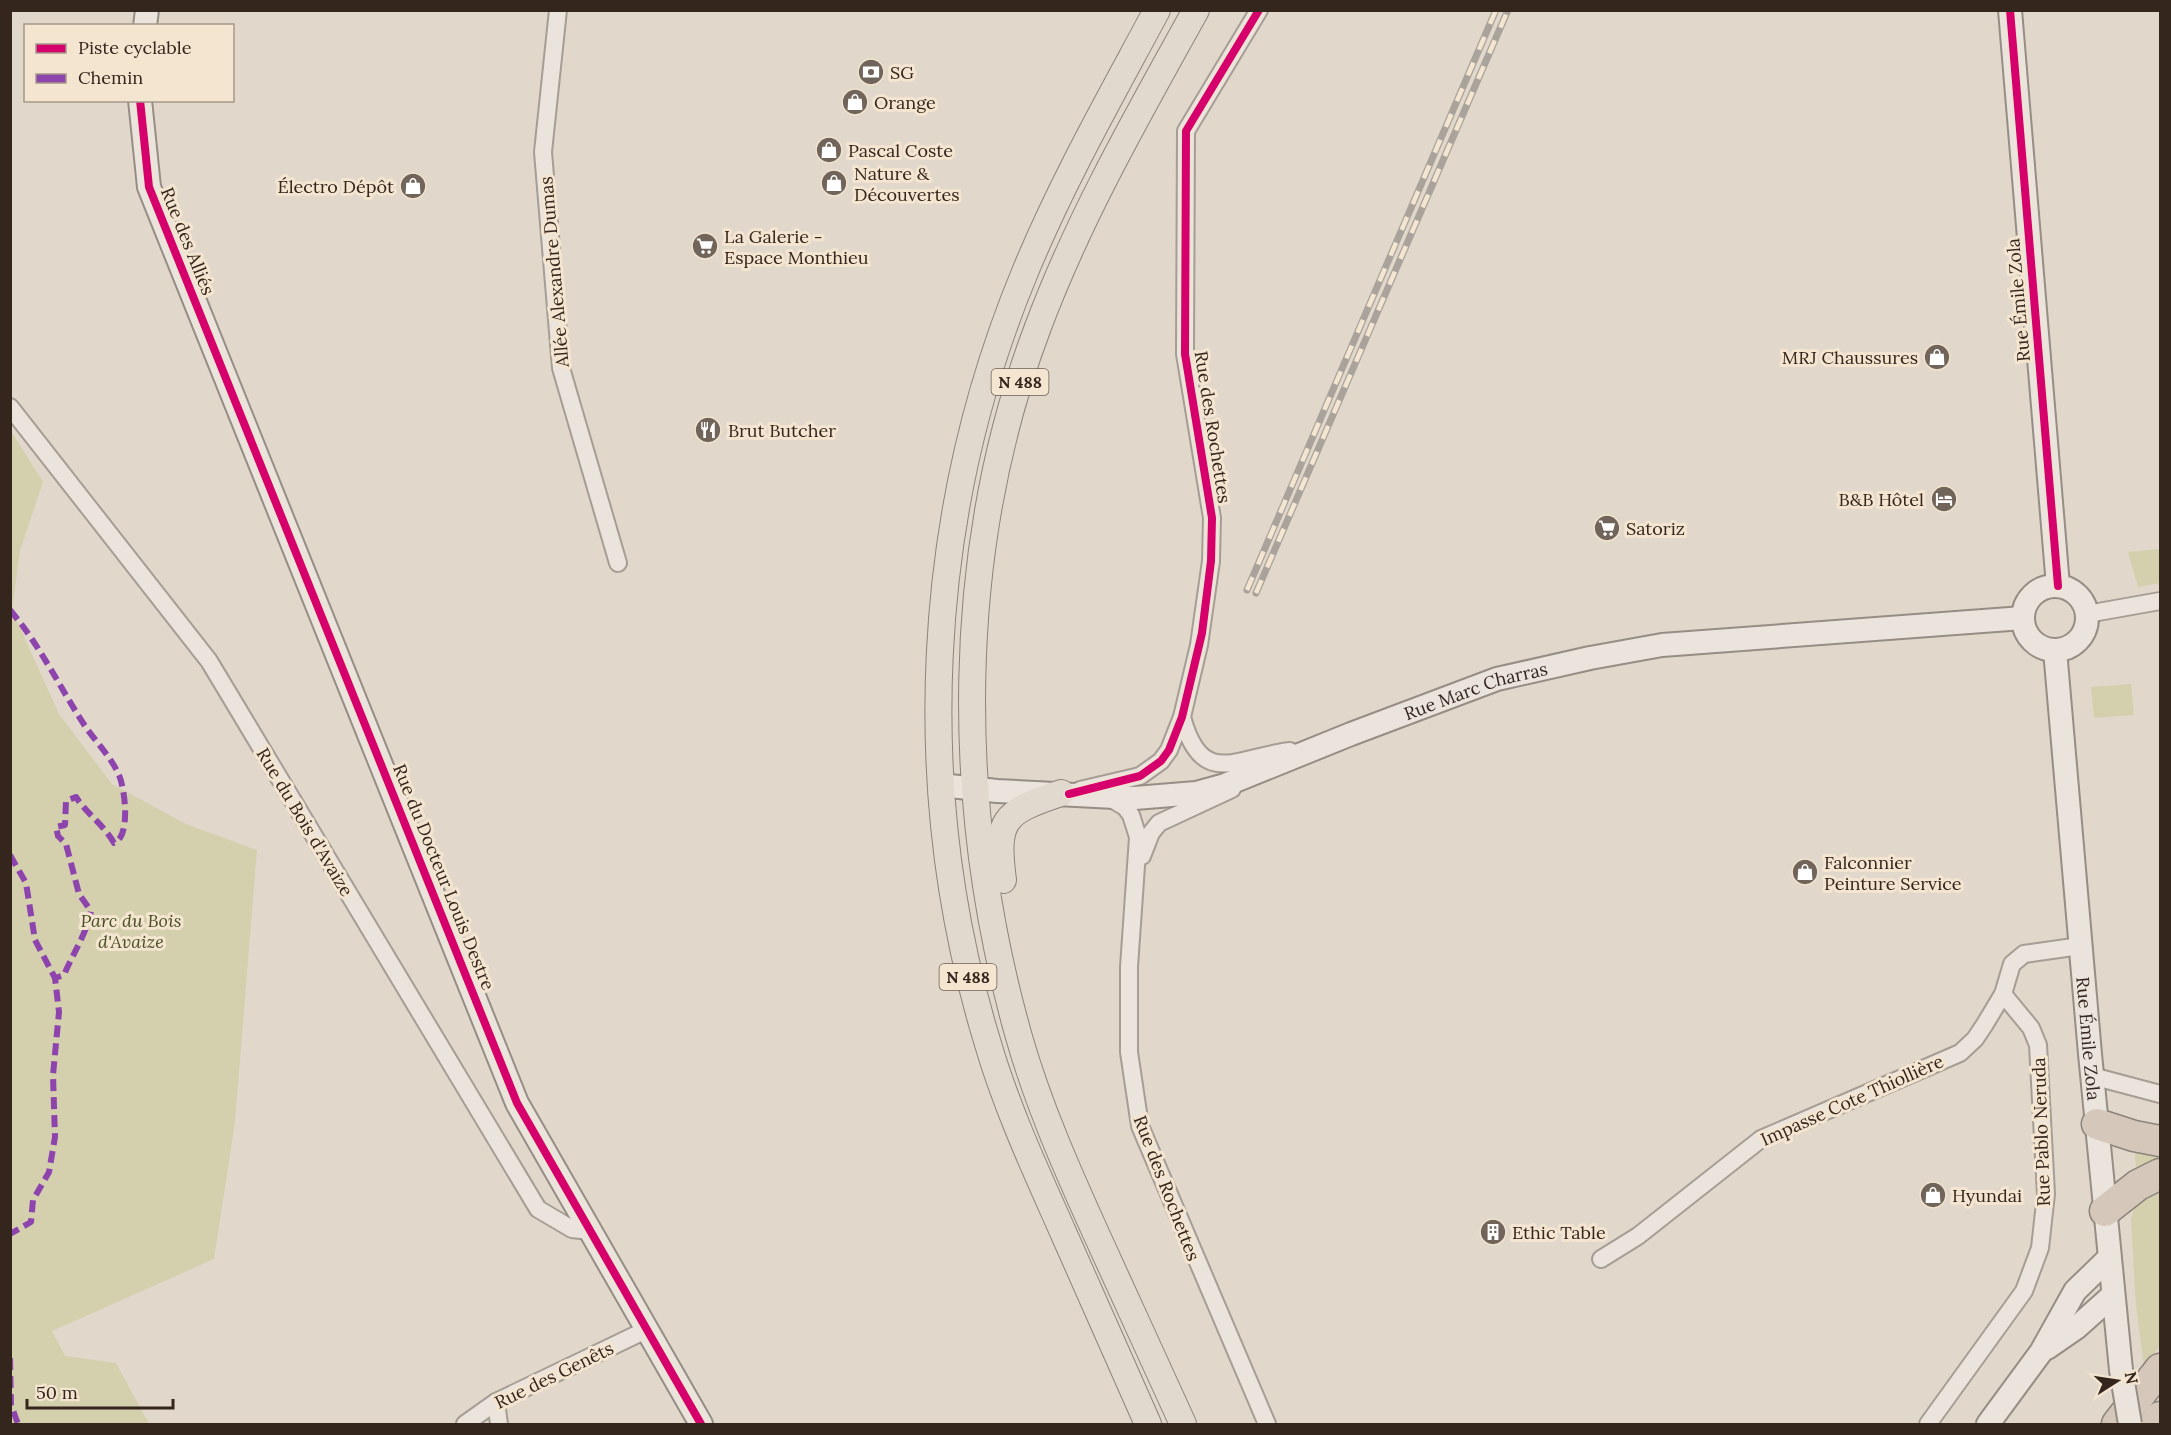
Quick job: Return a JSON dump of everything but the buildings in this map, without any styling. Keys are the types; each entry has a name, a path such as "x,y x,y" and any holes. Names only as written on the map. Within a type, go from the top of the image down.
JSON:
{"highway":[{"path":"2097,1124 2134,1136 2160,1141"},
{"path":"2106,1210 2138,1185 2160,1174"},
{"path":"2117,1425 2160,1369"},
{"path":"2155,1425 2160,1417"}],"main road":[{"name":"N 488","path":"1148,1425 1030,1160 989,1048 966,968 945,846 940,785 938,684 946,590 956,517 980,408 1019,287 1048,218 1157,10"},
{"name":"N 488","path":"1183,1425 1058,1148 1019,1038 989,897 975,790 975,641 982,548 994,485 1018,386 1036,331 1059,274 1122,146 1196,10"},
{"name":"Rue Émile Zola","path":"2010,10 2058,586"},
{"name":"Rue des Alliés","path":"140,102 149,187 203,320"},
{"name":"Rue du Docteur Louis Destre","path":"203,320 517,1102 701,1425"},
{"path":"2058,586 2077,595 2087,614 2084,632 2079,639 2064,649 2055,650 2036,644 2029,637 2023,618 2026,604 2036,593 2058,586"},
{"path":"946,590 956,636 958,759 961,776 975,790"},
{"name":"Rue Marc Charras","path":"940,785 975,790 1167,798 1196,793 1256,772 1497,679 1590,658 1674,644 2023,618"},
{"name":"Rue Émile Zola","path":"2055,650 2109,1258 2121,1370 2130,1425"},
{"path":"940,785 953,795 959,807 969,888 990,985 999,1010 1019,1038"},
{"path":"1019,1038 1020,992 1002,868 1000,836 1003,826 1019,810 1065,794"},
{"path":"1988,1425 2041,1352 2075,1291 2109,1258"},
{"path":"2041,1352 2076,1328 2114,1295"}],"street":[{"name":"Allée Alexandre Dumas","path":"558,10 543,152 561,368 618,563"},
{"name":"Rue des Rochettes","path":"1065,794 1140,776 1151,770 1169,750 1182,717 1202,633 1211,561 1212,518 1185,354 1186,131 1259,10"},
{"name":"Rue du Bois d'Avaize","path":"10,407 209,661 538,1209 572,1229 590,1231"},
{"path":"2087,614 2160,601"},
{"path":"1182,717 1192,746 1202,757 1212,762 1231,764 1281,752 1310,750"},
{"name":"Rue des Rochettes","path":"1138,865 1151,833 1159,823 1216,798 1256,772"},
{"name":"Rue des Rochettes","path":"1108,796 1125,807 1136,825 1138,865 1129,967 1129,1052 1140,1126 1267,1425"},
{"path":"2003,994 2012,964 2024,954 2080,946"},
{"name":"Impasse Cote Thiollière","path":"1601,1259 1638,1236 1761,1139 1960,1053 1975,1039 2003,994"},
{"name":"Rue Pablo Neruda","path":"1928,1425 2024,1291 2040,1248 2046,1194 2038,1045 2031,1028 2003,994"},
{"path":"2092,1076 2160,1094"},
{"name":"Rue des Genêts","path":"465,1425 496,1402 646,1330"},
{"path":"496,1402 499,1425"}],"green space":[{"name":"Parc du Bois d'Avaize","path":"11,431 43,482 20,551 12,610 59,714 112,784 186,824 257,850 235,1122 214,1259 52,1331 65,1356 116,1363 149,1424 11,1424"},
{"path":"2160,549 2160,583 2138,587 2128,552"},
{"path":"2131,684 2134,715 2094,718 2091,687"},
{"path":"2134,1147 2160,1151 2160,1165 2137,1175"},
{"path":"2160,1185 2160,1346 2144,1367 2136,1306 2131,1219 2135,1206"}],"railway":[{"path":"1247,590 1496,10"},
{"path":"1256,593 1508,10"}],"marked path":[{"path":"10,610 31,638 85,726 116,768 125,801 123,832 114,843 76,797 66,801 65,825 56,827 58,836 66,844 79,894 91,911 83,935 64,975 55,978 59,1012 53,1075 55,1137 49,1172 33,1200 31,1222 10,1234"},
{"path":"10,855 26,883 35,940 55,978"},
{"path":"10,1358 11,1405 18,1424"}],"cycle path":[{"path":"1069,794 1140,776 1161,761 1169,750 1182,717 1202,633 1211,561 1212,518 1185,354 1186,131 1259,10"},
{"path":"2010,10 2058,586"},
{"path":"140,102 149,187 517,1103 701,1424"}],"place":[{"name":"SG","path":"871,72"},
{"name":"Orange","path":"855,102"},
{"name":"Pascal Coste","path":"829,150"},
{"name":"Nature & Découvertes","path":"834,183"},
{"name":"Électro Dépôt","path":"413,186"},
{"name":"La Galerie - Espace Monthieu","path":"705,246"},
{"name":"MRJ Chaussures","path":"1937,357"},
{"name":"Brut Butcher","path":"708,430"},
{"name":"B&B Hôtel","path":"1944,499"},
{"name":"Satoriz","path":"1607,528"},
{"name":"Falconnier Peinture Service","path":"1805,872"},
{"name":"Hyundai","path":"1933,1195"},
{"name":"Ethic Table","path":"1493,1232"}]}
